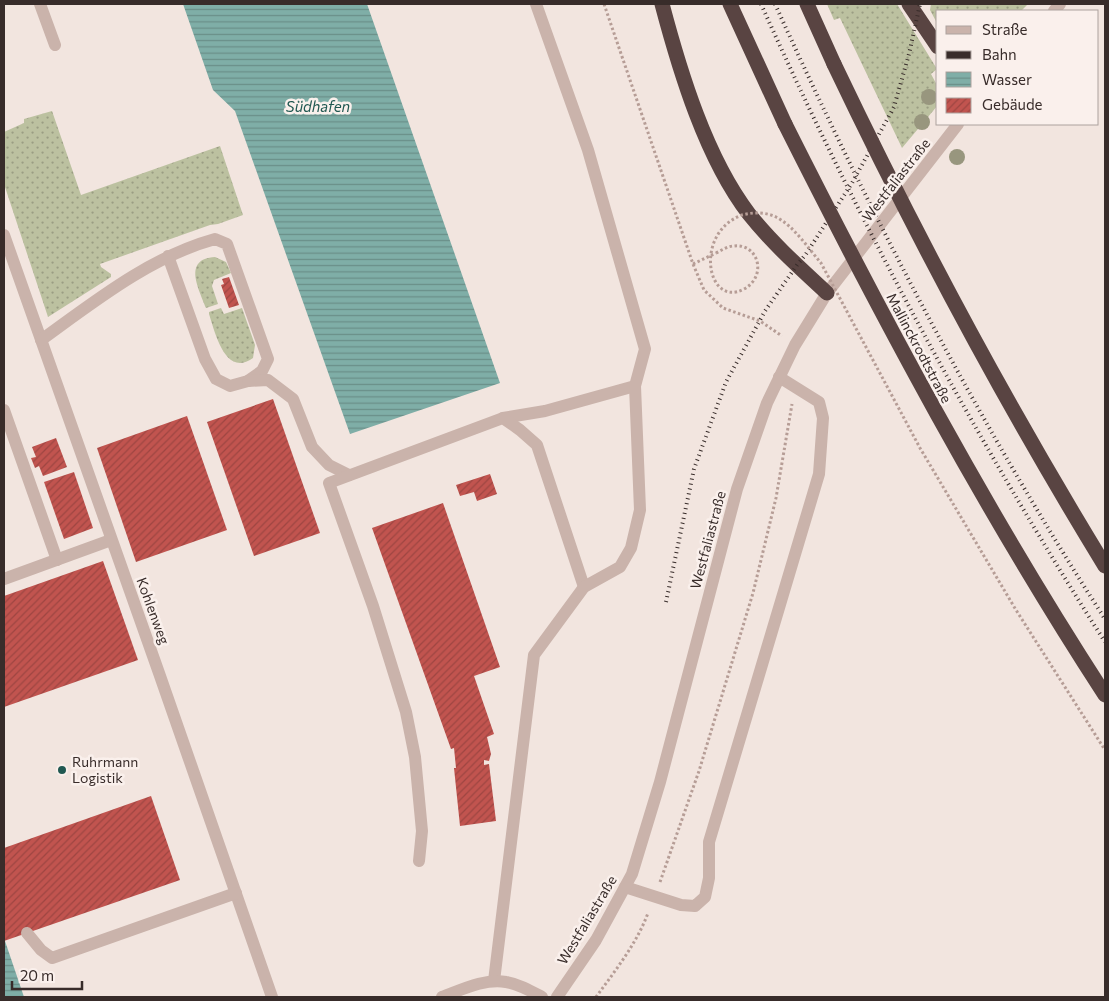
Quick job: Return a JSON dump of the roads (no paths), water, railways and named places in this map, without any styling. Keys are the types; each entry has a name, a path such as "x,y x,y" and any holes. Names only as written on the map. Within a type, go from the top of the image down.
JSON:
{"highway":[{"path":"662,4 684,76 707,140 733,190 749,214 767,235 827,293"},
{"name":"Mallinckrodtstraße","path":"730,4 785,124 843,239 939,419 1105,695"},
{"path":"807,4 886,174 952,300 1008,402 1105,566"},
{"path":"908,4 936,44"}],"street":[{"path":"40,4 55,45"},
{"path":"494,982 534,655 584,586 620,567 631,548 640,510 635,386 645,349 588,150 536,4"},
{"name":"Westfaliastraße","path":"556,997 596,940 632,874 660,782 737,489 766,403 795,345 827,293 957,125"},
{"name":"Kohlenweg","path":"4,234 272,997"},
{"path":"40,340 133,276 168,256 215,239 227,244 268,359 262,371 248,381"},
{"path":"168,256 205,359 216,379 230,386 248,381 268,380 293,399 312,447 329,465 349,475"},
{"path":"625,887 681,905 695,906 705,897 709,878 709,842 818,474 823,418 819,402 779,377"},
{"path":"420,861 422,831 415,757 406,712 373,606 329,482 503,418 545,411 635,386"},
{"path":"4,410 57,560"},
{"path":"503,418 537,445 584,586"},
{"path":"4,579 111,540"},
{"path":"27,933 41,950 52,958 236,894"},
{"path":"442,997 469,987 494,982 507,982 542,997"}],"water":[{"name":"Südhafen","path":"183,4 367,4 500,383 350,434 235,111 213,90"},
{"path":"5,941 24,997 4,997"}],"railway":[{"path":"761,4 838,168 921,329 1010,487 1105,642"},
{"path":"775,4 849,162 929,318 1014,470 1105,619"},
{"path":"666,602 694,469 726,382 765,311 806,254 852,183 894,107 909,54 920,4"}],"place":[{"name":"Ruhrmann Logistik","path":"62,770"}]}
